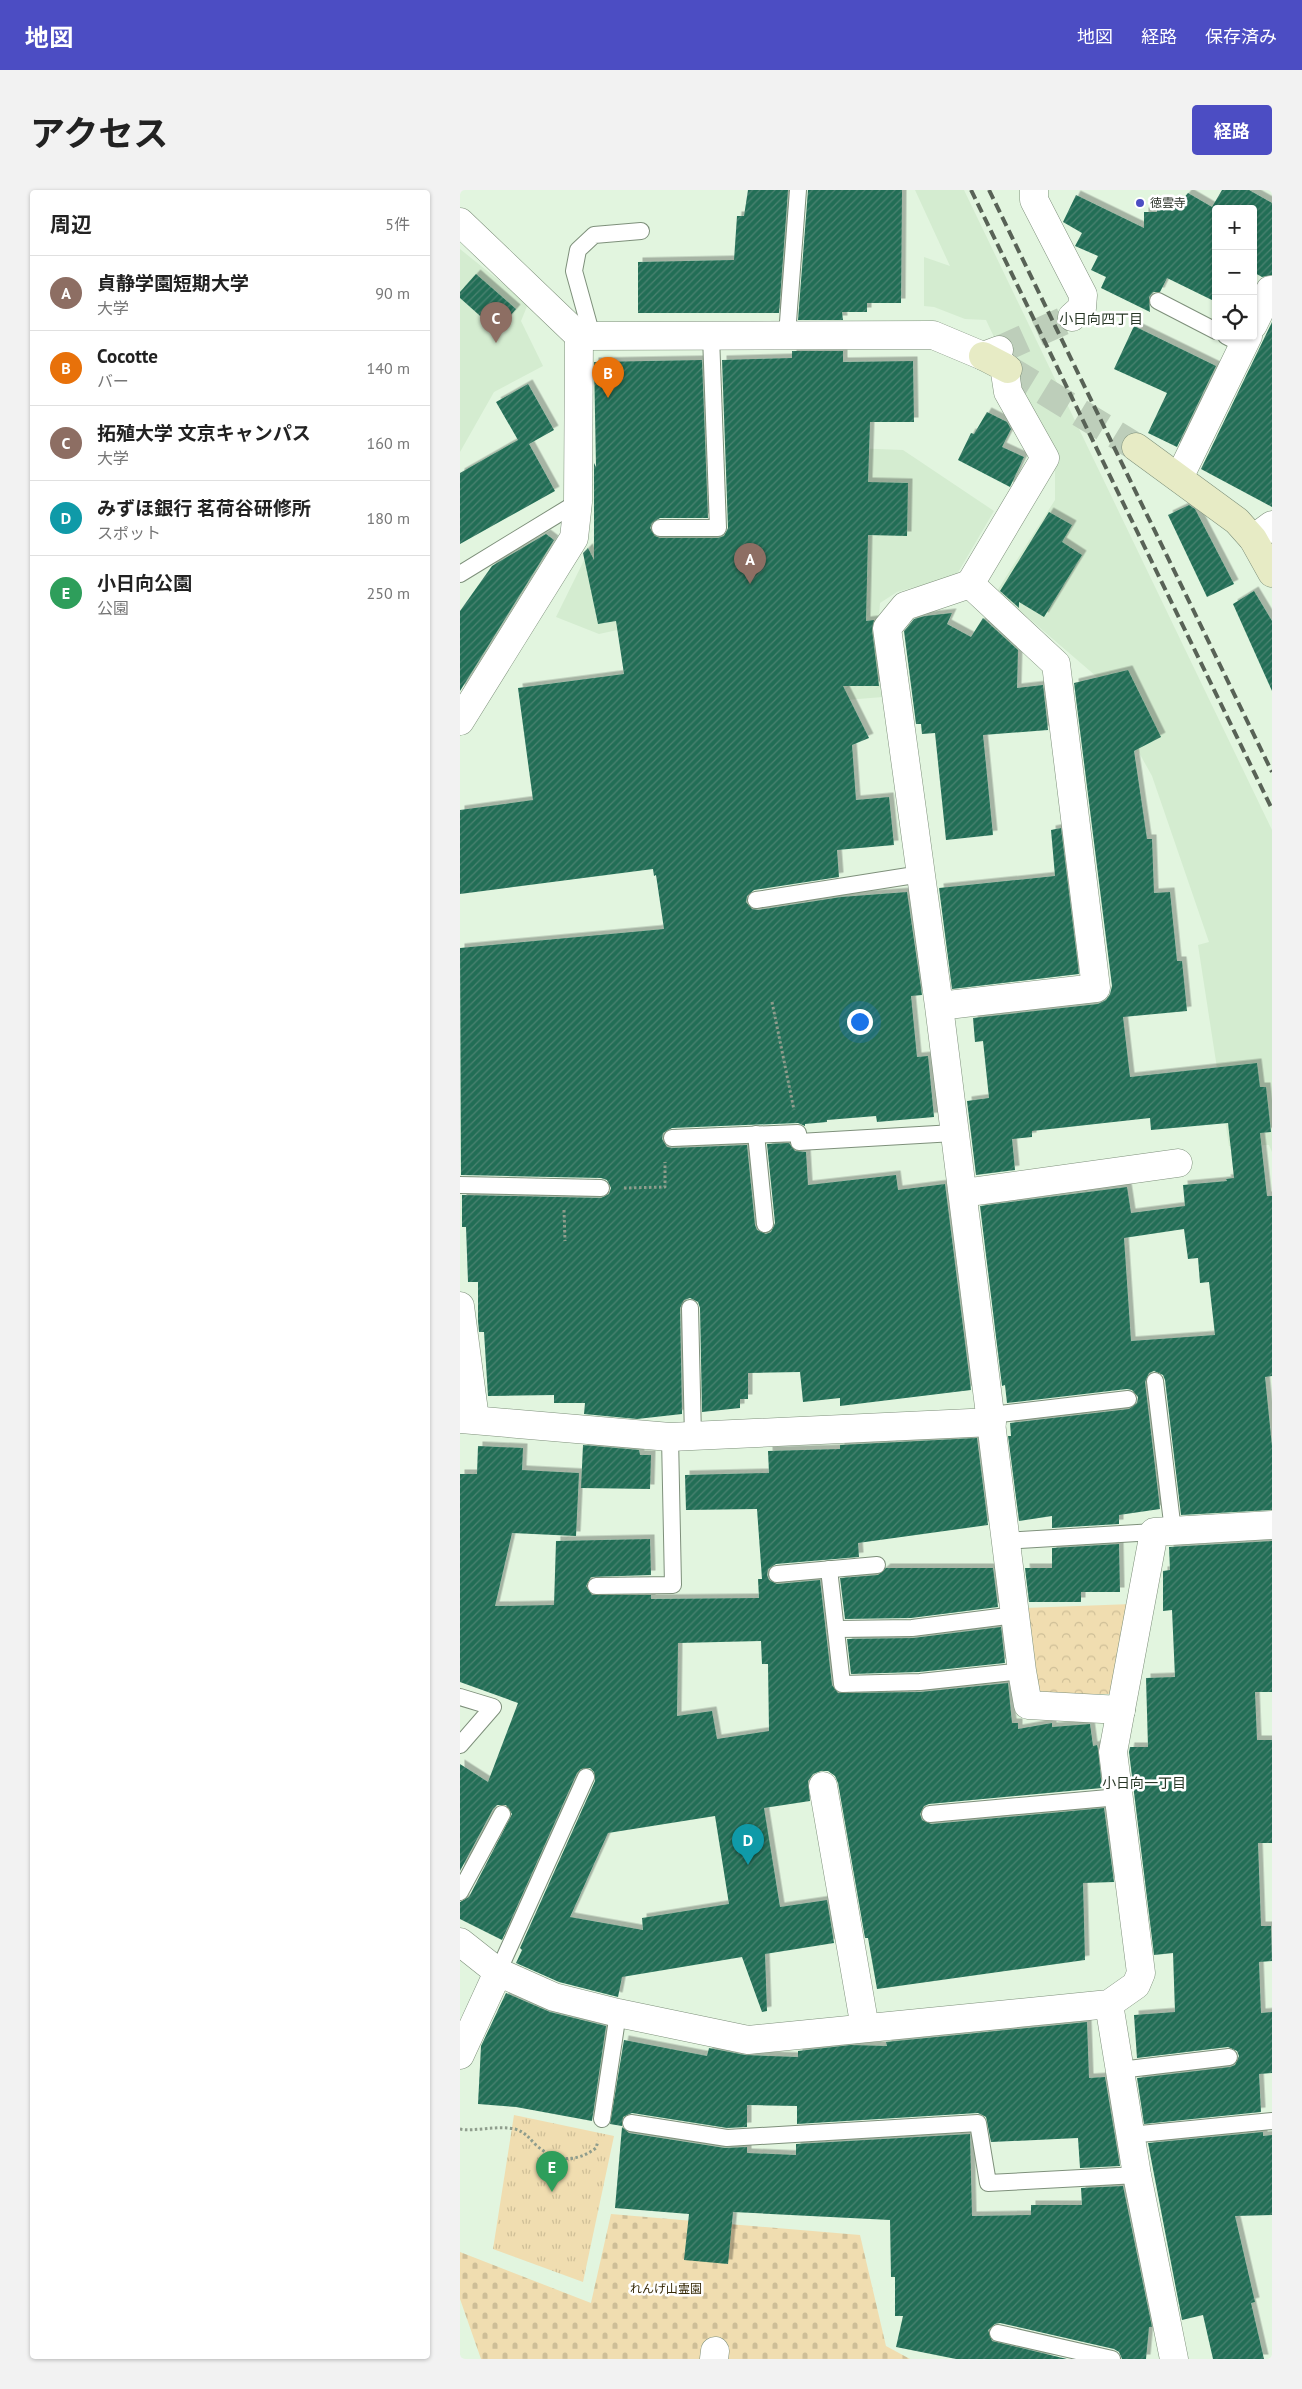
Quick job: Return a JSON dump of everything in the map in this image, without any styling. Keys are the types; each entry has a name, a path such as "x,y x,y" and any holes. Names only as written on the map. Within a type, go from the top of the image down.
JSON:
{"street":[{"path":"1034,190 1034,200 1083,295 1082,308 1072,317"},
{"path":"460,222 586,336 933,335 999,360 1008,392 1045,458 970,584 904,606 887,628 940,1006 954,1133 992,1418 1005,1541 1028,1705 1121,1710"},
{"path":"1257,312 1270,290"},
{"path":"460,720 574,538 578,502 586,336"},
{"path":"1179,478 1241,340"},
{"path":"1136,447 1237,521 1262,532 1272,573"},
{"path":"940,1006 1096,988 1056,664 970,584"},
{"path":"962,1193 1178,1163"},
{"path":"460,1306 468,1419 682,1437 992,1418"},
{"path":"460,1942 498,1972 554,1997 618,2013 748,2040 1109,2004 1136,1985 1141,1973 1114,1752 1121,1710 1163,1532 1272,1525"},
{"path":"823,1786 865,2028"},
{"path":"460,2056 498,1972"},
{"path":"1109,2004 1137,2175 1174,2359"}],"lane":[{"path":"787,335 798,190"},
{"path":"586,336 574,271 578,250 594,235 641,231"},
{"path":"1158,301 1212,329"},
{"path":"660,528 718,528 711,336"},
{"path":"460,574 578,502"},
{"path":"756,900 921,874"},
{"path":"672,1138 798,1133 799,1142 954,1133"},
{"path":"756,1134 764,1224"},
{"path":"460,1185 601,1188"},
{"path":"596,1586 672,1585 690,1308"},
{"path":"1005,1541 1163,1532 1155,1381"},
{"path":"992,1418 1128,1399"},
{"path":"777,1574 877,1565"},
{"path":"829,1569 842,1684 920,1682 1022,1671"},
{"path":"836,1629 912,1628 1015,1615"},
{"path":"460,1697 493,1707 460,1745"},
{"path":"498,1972 586,1777"},
{"path":"930,1814 1119,1796"},
{"path":"460,1892 502,1814"},
{"path":"602,2119 618,2013"},
{"path":"1120,2070 1229,2058"},
{"path":"1130,2134 1272,2121"},
{"path":"631,2123 727,2138 978,2123 988,2183 1137,2175"},
{"path":"998,2334 1112,2359"}],"path":[{"path":"772,1002 798,1133"},
{"path":"601,1188 665,1187 665,1138 672,1138"},
{"path":"460,2129 492,2126 522,2131 550,2155 567,2160 587,2155 596,2148 602,2119"}],"shaded area":[{"path":"915,190 964,190 1272,830 1272,1152 1269,1145 1229,1146 1198,945 1209,942 1152,776 1097,677 997,591 1055,500 1055,466 986,320 965,319 934,307 924,306 924,257 950,266"},
{"path":"460,249 528,304 521,321 543,366 494,392 460,452"},
{"path":"775,445 903,450 994,511 956,576 897,592 880,603 878,629 883,697 734,709 719,608 599,634 556,617 595,538 710,533 774,534"}],"green space":[{"path":"1132,1604 1119,1694 1035,1694 1024,1608"},
{"path":"514,2115 614,2136 583,2282 493,2249"},
{"name":"れんげ山霊園","path":"611,2214 860,2235 886,2346 910,2359 481,2359 460,2299 460,2252 591,2303"}],"building":[{"path":"748,190 788,190 779,313 638,313 638,262 734,260 737,216 744,216"},
{"path":"808,190 902,190 901,303 867,303 867,312 842,312 843,320 798,320"},
{"path":"1222,190 1249,190 1272,203 1272,275 1262,277 1257,274 1257,205 1213,205"},
{"path":"1188,193 1212,207 1212,300 1167,278 1160,292 1153,292 1149,297 1150,312 1101,288 1106,277 1091,270 1098,256 1075,246 1082,233 1063,222 1076,195 1144,228 1144,212 1157,212 1157,206 1178,205"},
{"path":"476,274 516,309 497,331 460,298 460,292"},
{"path":"1272,322 1272,507 1201,469"},
{"path":"1134,326 1216,366 1177,447 1148,433 1167,393 1114,369"},
{"path":"792,351 843,351 843,362 913,361 914,422 870,422 868,482 908,483 907,536 868,535 866,621 874,620 872,630 879,686 843,686 869,738 852,745 856,800 889,797 894,845 837,850 839,877 754,890 747,896 746,902 752,909 758,910 841,897 907,892 922,995 911,996 917,1057 928,1056 934,1117 877,1122 876,1116 827,1120 827,1122 805,1124 805,1126 798,1123 672,1128 663,1133 662,1139 667,1147 672,1148 747,1145 755,1225 757,1230 766,1234 771,1232 775,1223 767,1144 789,1143 795,1151 806,1152 808,1185 896,1175 898,1190 945,1184 971,1390 840,1406 840,1398 803,1402 800,1372 748,1373 748,1399 740,1399 740,1408 702,1412 700,1308 698,1302 690,1298 684,1300 680,1308 682,1414 637,1419 584,1414 585,1403 554,1403 554,1395 488,1396 484,1332 479,1332 478,1321 478,1282 468,1282 466,1227 462,1227 462,1195 601,1198 609,1194 611,1188 607,1180 601,1178 461,1175 460,948 664,929 656,875 654,876 653,869 460,894 460,810 533,800 518,688 624,674 616,621 598,624 583,553 588,548 594,560 594,463 596,467 594,362 702,360 708,518 660,518 652,523 650,528 655,536 660,538 718,538 724,536 728,528 722,360 792,358"},
{"path":"528,384 554,430 529,444 555,491 460,544 460,473 518,440 496,402"},
{"path":"987,412 1007,422 1011,429 1002,447 1024,457 1010,487 958,460 971,433 974,434"},
{"path":"1189,505 1195,509 1234,584 1207,597 1168,515"},
{"path":"1049,512 1072,525 1062,542 1082,555 1044,617 1019,602 1019,608 1000,591"},
{"path":"546,534 554,540 460,691 460,611 492,566"},
{"path":"1254,591 1272,621 1272,691 1233,604"},
{"path":"952,613 947,624 971,637 983,618 1018,650 1017,688 1043,685 1048,730 983,735 993,835 946,840 935,733 922,734 921,724 916,724 904,631 914,619"},
{"path":"1128,670 1161,737 1134,751 1147,839 1152,839 1154,893 1170,892 1177,961 1182,961 1187,1011 1123,1017 1130,1077 1257,1063 1260,1087 1266,1087 1271,1132 1260,1133 1267,1196 1272,1196 1272,1376 1265,1377 1272,1446 1272,1510 1181,1515 1165,1380 1163,1375 1154,1371 1149,1373 1145,1382 1160,1509 1119,1515 1119,1524 1052,1528 1052,1516 1019,1521 1008,1436 1011,1436 1010,1423 1129,1409 1137,1403 1138,1397 1132,1390 1127,1389 1007,1403 1005,1385 1002,1386 980,1206 1127,1187 1131,1213 1185,1206 1183,1185 1227,1181 1226,1179 1234,1178 1228,1123 1151,1130 1150,1118 1032,1131 1032,1137 1012,1139 1015,1170 976,1175 967,1101 989,1098 983,1041 975,1042 973,1018 1098,1004 1106,1000 1112,986 1074,683","holes":["1184,1229 1188,1259 1198,1258 1200,1283 1209,1282 1215,1335 1131,1341 1124,1238"]},
{"path":"1061,828 1079,974 952,989 939,888 1055,876 1051,830"},
{"path":"977,1438 988,1525 858,1543 859,1557 776,1564 768,1569 767,1575 769,1580 777,1584 820,1580 832,1685 838,1693 920,1692 1008,1683 1012,1723 1018,1723 1018,1729 1052,1723 1052,1727 1090,1724 1093,1746 1097,1745 1098,1749 1102,1788 929,1804 924,1806 920,1814 922,1820 931,1824 1104,1808 1114,1882 1083,1883 1085,1960 877,1989 868,1938 865,1938 838,1783 835,1776 828,1771 821,1771 813,1774 808,1781 810,1801 764,1808 780,1907 827,1900 834,1943 765,1954 767,2011 762,2012 742,1957 622,1977 618,1997 559,1982 516,1963 522,1950 520,1948 595,1781 594,1772 590,1768 581,1769 577,1773 502,1940 460,1919 460,1902 469,1897 512,1814 506,1805 497,1805 493,1809 460,1871 460,1764 488,1782 518,1703 460,1682 460,1474 477,1474 478,1446 523,1448 522,1470 579,1473 576,1536 512,1533 495,1606 554,1605 556,1541 650,1539 651,1575 591,1577 586,1586 592,1595 651,1595 651,1599 759,1598 758,1579 762,1579 757,1509 686,1510 685,1475 769,1473 768,1451 840,1449 840,1445","holes":["761,1641 762,1664 768,1664 769,1731 717,1739 712,1711 677,1716 678,1643","715,1816 729,1904 642,1918 643,1930 570,1917 608,1833"]},
{"path":"583,1445 639,1450 640,1455 651,1455 650,1489 581,1488"},
{"path":"1272,1541 1272,1692 1255,1692 1257,1740 1272,1740 1272,1843 1258,1843 1261,1926 1271,1926 1272,1961 1259,1962 1261,2013 1272,2012 1272,2073 1259,2074 1261,2112 1144,2124 1137,2078 1230,2067 1235,2065 1239,2056 1237,2051 1228,2047 1137,2058 1134,2015 1175,2012 1173,1953 1154,1955 1129,1752 1130,1747 1148,1747 1146,1678 1175,1677 1172,1610 1163,1611 1163,1571 1170,1570 1169,1547"},
{"path":"1119,1544 1120,1592 1081,1592 1081,1602 1029,1602 1025,1568 1052,1568 1052,1548"},
{"path":"886,1568 993,1568 998,1607 911,1618 845,1619 840,1578 878,1575"},
{"path":"1001,1627 1005,1663 919,1672 851,1674 847,1639 913,1638"},
{"path":"506,1993 550,2012 606,2026 592,2121 516,2107 478,2104 481,2046"},
{"path":"1087,2022 1089,2078 1105,2077 1120,2166 1080,2168 1078,2138 991,2142 986,2117 978,2113 797,2124 797,2106 747,2105 747,2127 727,2128 632,2113 623,2117 622,2126 610,2124 624,2040 707,2056 709,2048 745,2055 798,2057 798,2051 851,2045 887,2046 886,2042"},
{"path":"622,2127 629,2133 725,2148 747,2147 747,2153 796,2155 796,2144 970,2134 972,2216 1031,2215 1031,2205 1082,2205 1081,2188 1123,2186 1152,2327 1149,2327 1146,2359 1122,2359 1119,2352 1114,2349 1000,2323 995,2324 988,2330 992,2341 1067,2359 956,2359 896,2347 903,2316 895,2316 895,2277 891,2277 890,2220 733,2212 728,2264 684,2260 689,2214 615,2208"},
{"path":"1263,2132 1263,2136 1272,2135 1272,2215 1235,2216 1255,2302 1251,2303 1264,2359 1213,2359 1203,2315 1182,2320 1148,2143"}],"tunnel":[{"path":"999,350 1072,317"},
{"path":"1008,369 1136,447"}],"railway":[{"path":"971,190 1272,809"},
{"path":"989,190 1272,772"}],"place":[{"name":"徳雲寺","path":"1140,203"},
{"name":"拓殖大学 文京キャンパス","path":"496,343"},
{"name":"Cocotte","path":"608,398"},
{"name":"貞静学園短期大学","path":"750,584"},
{"name":"みずほ銀行 茗荷谷研修所","path":"748,1865"},
{"name":"小日向公園","path":"552,2192"}],"district":[{"name":"小日向四丁目","path":"1101,319"},
{"name":"小日向一丁目","path":"1144,1783"}]}
